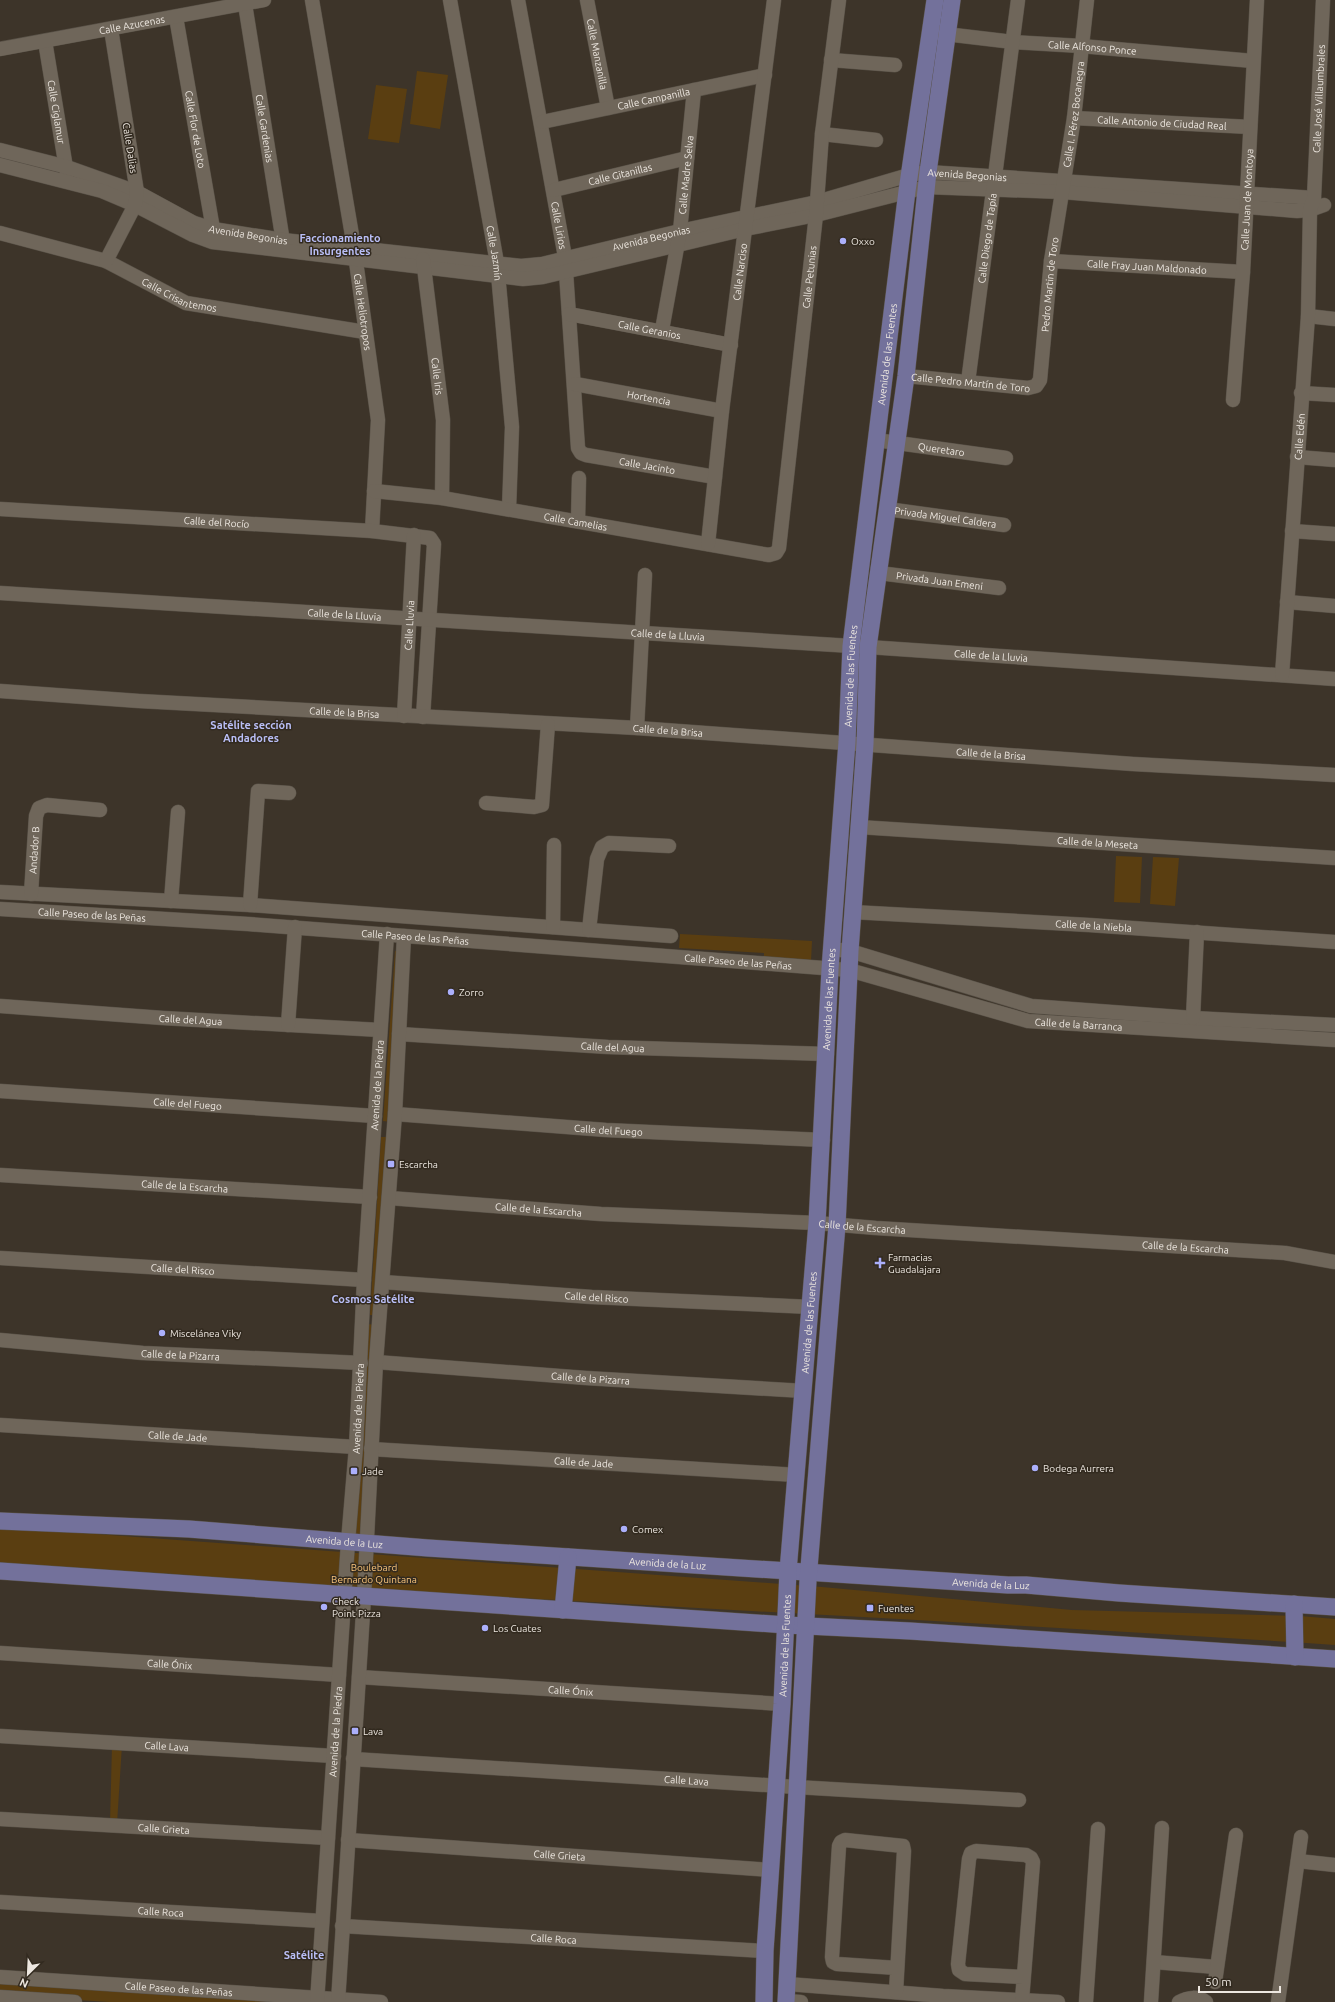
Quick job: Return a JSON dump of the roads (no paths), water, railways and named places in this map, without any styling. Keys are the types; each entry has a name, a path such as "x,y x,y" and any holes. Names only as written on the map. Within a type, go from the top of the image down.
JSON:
{"main road":[{"name":"Avenida de las Fuentes","path":"790,1997 796,1787 808,1573 837,1225 852,912 865,744 868,647 906,376 927,180 939,33 935,0"},
{"name":"Avenida de las Fuentes","path":"764,2002 765,1951 782,1704 788,1571 818,1223 831,949 847,742 851,646 908,183 939,33 952,0"},
{"name":"Avenida de la Luz","path":"0,1521 189,1529 366,1544 1008,1586 1026,1585 1118,1593 1335,1607"},
{"path":"563,1610 568,1557"},
{"path":"0,1571 345,1596 1335,1659"},
{"path":"1294,1604 1295,1657"}],"street":[{"name":"Calle Azucenas","path":"0,49 264,0"},
{"name":"Calle Heliotropos","path":"312,0 355,253 378,420 372,531"},
{"name":"Calle Jazmín","path":"450,0 497,263 512,427 509,509"},
{"name":"Calle Lirios","path":"518,0 542,122 565,257 575,384 578,448 580,453"},
{"name":"Calle Manzanilla","path":"587,0 608,108"},
{"name":"Calle Narciso","path":"708,544 722,411 774,0"},
{"name":"Calle Petunias","path":"776,553 779,548 816,209 822,134 839,0"},
{"name":"Calle Diego de Tapía","path":"968,382 1018,0"},
{"name":"Calle I. Pérez Bocanegra","path":"1063,187 1074,118 1087,0"},
{"name":"Calle Juan de Montoya","path":"1233,400 1244,272 1257,0"},
{"path":"1324,0 1335,1"},
{"name":"Calle José Villaumbrales","path":"1321,205 1324,0"},
{"name":"Calle Gardenias","path":"245,4 284,246"},
{"name":"Calle Flor de Loto","path":"176,17 213,236"},
{"name":"Calle Dalias","path":"111,29 136,198"},
{"name":"Calle Alfonso Ponce","path":"939,33 1013,42 1081,46 1253,61"},
{"name":"Calle Ciglamur","path":"45,41 67,167 67,182"},
{"path":"831,60 895,65"},
{"name":"Calle Campanilla","path":"542,122 765,75"},
{"name":"Calle Madre Selva","path":"662,330 680,231 694,90"},
{"name":"Calle Antonio de Ciudad Real","path":"1074,118 1250,127"},
{"path":"822,134 876,140"},
{"name":"Avenida Begonias","path":"0,150 67,167 136,198 194,235 424,261 497,263 521,266 542,264 565,257 680,231 746,223 816,209 908,183 927,180 1063,187 1321,205"},
{"name":"Calle Gitanillas","path":"554,190 687,158"},
{"name":"Avenida Begonias","path":"0,165 102,191 136,198"},
{"name":"Pedro Martin de Toro","path":"1036,386 1040,380 1051,261 1063,187"},
{"path":"106,261 136,198"},
{"name":"Calle Edén","path":"1282,675 1301,393 1321,205"},
{"name":"Avenida Begonias","path":"424,261 498,277 523,279 543,277 678,245 746,223"},
{"name":"Calle Crisantemos","path":"0,232 106,261 186,303 365,332"},
{"name":"Calle Iris","path":"424,261 443,420 442,498"},
{"name":"Calle Fray Juan Maldonado","path":"1051,261 1244,272"},
{"name":"Calle Geranios","path":"569,314 662,330 731,345"},
{"path":"1308,316 1335,319"},
{"name":"Calle Pedro Martín de Toro","path":"906,376 1028,388 1036,386"},
{"name":"Hortencia","path":"575,384 722,411"},
{"path":"1301,393 1335,395"},
{"name":"Queretaro","path":"876,440 1006,458"},
{"name":"Calle Jacinto","path":"580,453 715,477"},
{"path":"1297,457 1335,460"},
{"path":"578,521 579,478"},
{"name":"Calle Camelias","path":"374,491 442,498 769,555 776,553"},
{"name":"Calle del Rocío","path":"0,509 372,531 414,535 433,540"},
{"name":"Privada Miguel Caldera","path":"887,509 1004,525"},
{"path":"1292,531 1335,534"},
{"name":"Calle Lluvia","path":"404,716 414,535"},
{"name":"Calle Lluvia","path":"423,717 434,544 433,540"},
{"name":"Privada Juan Emeni","path":"879,573 999,588"},
{"path":"637,728 640,634 645,575"},
{"name":"Calle de la Lluvia","path":"0,593 868,647 1335,679"},
{"path":"1287,602 1335,606"},
{"name":"Calle de la Brisa","path":"0,691 404,716 637,728 847,742 1133,764 1335,775"},
{"path":"486,803 534,808 542,805 548,724"},
{"path":"250,905 258,791 290,793"},
{"name":"Andador B","path":"31,894 36,816 40,808 47,804 100,810"},
{"path":"171,901 178,812"},
{"name":"Calle de la Meseta","path":"859,826 1335,858"},
{"path":"589,930 597,859 602,848 609,843 669,846"},
{"path":"553,928 554,845"},
{"name":"Calle Paseo de las Peñas","path":"0,892 250,905 671,936"},
{"name":"Calle Paseo de las Peñas","path":"0,909 295,927 830,969"},
{"name":"Calle de la Niebla","path":"852,912 1197,932 1335,942"},
{"path":"288,1025 295,927"},
{"path":"1193,1018 1197,932"},
{"name":"Avenida de la Piedra","path":"317,2000 348,1542 362,1363 364,1280 387,934"},
{"name":"Avenida de la Piedra","path":"338,2001 364,1597 376,1362 395,1114 404,936"},
{"name":"Calle de la Barranca","path":"831,949 850,951 1031,1006 1193,1018 1335,1025"},
{"name":"Calle de la Barranca","path":"830,969 850,970 1028,1021 1335,1040"},
{"name":"Calle del Agua","path":"0,1006 380,1030"},
{"name":"Calle del Agua","path":"399,1034 608,1047 827,1054"},
{"name":"Calle del Fuego","path":"0,1091 375,1123 394,1130"},
{"name":"Calle del Fuego","path":"395,1114 606,1130 822,1140"},
{"name":"Calle de la Escarcha","path":"0,1175 370,1198"},
{"name":"Calle de la Escarcha","path":"389,1198 601,1214 818,1223 1285,1253 1335,1262"},
{"name":"Calle del Risco","path":"0,1258 364,1280"},
{"name":"Calle del Risco","path":"383,1282 592,1297 811,1307"},
{"path":"363,1323 380,1324"},
{"name":"Calle de la Pizarra","path":"0,1340 143,1352 362,1363"},
{"name":"Calle de la Pizarra","path":"376,1362 586,1378 804,1391"},
{"name":"Calle de Jade","path":"0,1424 356,1447"},
{"name":"Calle de Jade","path":"371,1449 797,1476"},
{"path":"794,1501 797,1522 812,1527"},
{"name":"Calle Ónix","path":"0,1653 339,1675"},
{"name":"Calle Ónix","path":"359,1677 782,1704"},
{"name":"Calle Lava","path":"0,1736 334,1756"},
{"name":"Calle Lava","path":"354,1759 1019,1800"},
{"path":"331,1799 351,1799"},
{"name":"Calle Grieta","path":"0,1819 328,1838"},
{"path":"1151,2002 1162,1828"},
{"path":"1086,2002 1098,1829"},
{"path":"1215,1982 1236,1835"},
{"path":"1278,2002 1301,1837"},
{"name":"Calle Grieta","path":"348,1840 771,1870"},
{"path":"896,1992 903,1846 845,1840 841,1842 839,1846 832,1957 833,1962 837,1964 897,1968"},
{"path":"1022,2000 1033,1862 1031,1858 1026,1855 976,1851 971,1853 969,1859 958,1964 959,1970 965,1974 1023,1977"},
{"path":"1298,1861 1335,1865"},
{"name":"Calle Roca","path":"0,1902 322,1921"},
{"name":"Calle Roca","path":"342,1926 765,1951"},
{"path":"1154,1962 1216,1967"},
{"name":"Calle Paseo de las Peñas","path":"0,1977 317,2000 381,2002"},
{"path":"790,1997 896,1992 943,1999 1058,2002"},
{"path":"0,1997 75,2002"},
{"path":"1179,2002 1184,1999 1194,1997 1206,2002"}],"place":[{"name":"Oxxo","path":"843,241"},
{"name":"Zorro","path":"451,992"},
{"name":"Escarcha","path":"391,1164"},
{"name":"Farmacias Guadalajara","path":"880,1263"},
{"name":"Miscelánea Viky","path":"162,1333"},
{"name":"Bodega Aurrera","path":"1035,1468"},
{"name":"Jade","path":"354,1471"},
{"name":"Comex","path":"624,1529"},
{"name":"Check Point Pizza","path":"324,1607"},
{"name":"Fuentes","path":"870,1608"},
{"name":"Los Cuates","path":"485,1628"},
{"name":"Lava","path":"355,1731"}],"district":[{"name":"Faccionamiento Insurgentes","path":"340,244"},
{"name":"Satélite sección Andadores","path":"251,731"},
{"name":"Cosmos Satélite","path":"373,1299"},
{"name":"Satélite","path":"304,1955"}],"park label":[{"name":"Boulebard Bernardo Quintana","path":"374,1572"}]}
